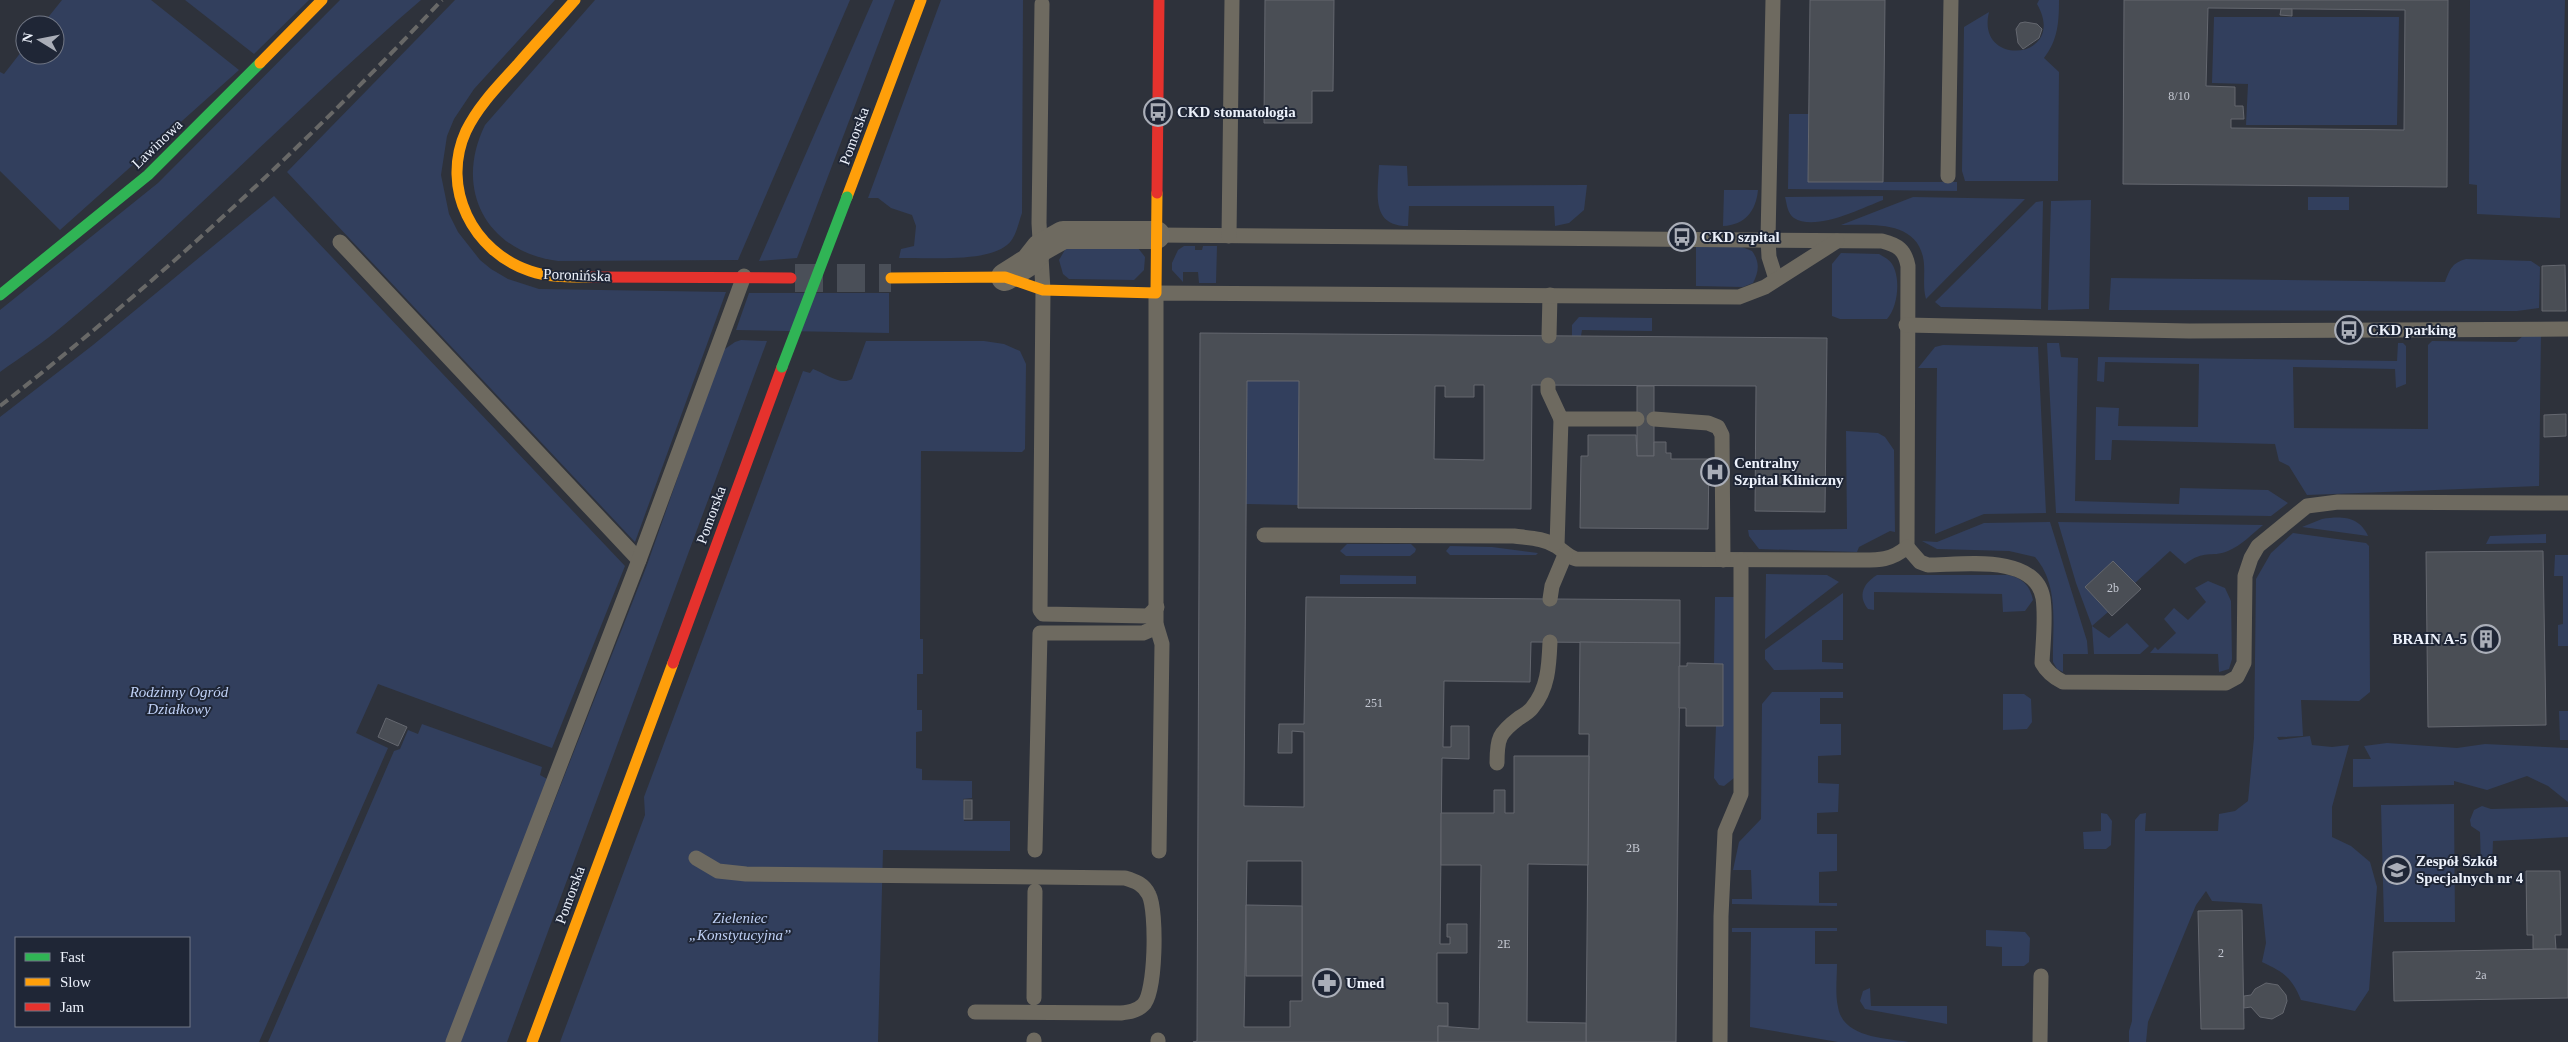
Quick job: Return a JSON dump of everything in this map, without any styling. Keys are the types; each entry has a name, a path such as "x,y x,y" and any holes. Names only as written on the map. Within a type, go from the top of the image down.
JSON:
{"street":[{"name":"Lawinowa","path":"0,295 148,175 322,0"},
{"name":"Poronińska","path":"575,0 481,104 467,126 459,149 456,171 459,196 465,215 477,234 494,252 512,265 532,273 555,276 744,276 791,278"},
{"name":"Pomorska","path":"532,1042 782,367 921,0"},
{"path":"891,278 1005,277 1043,290 1156,293 1159,0"},
{"path":"1005,277 1028,262 1040,248 1063,235 1156,236"}],"lane":[{"path":"1229,236 1232,0"},
{"path":"1773,0 1768,239 1770,257 1776,279"},
{"path":"1948,176 1951,0"},
{"path":"1042,4 1040,248 1043,290 1043,384 1040,610 1044,614 1148,616 1157,607"},
{"path":"1156,236 1882,240 1896,244 1905,254 1908,266 1906,325 1907,547 1920,562 1928,565 2006,566 2021,570 2029,576 2038,585 2043,598 2042,663 2047,672 2063,682 2226,683 2237,677 2244,663 2245,576 2251,558 2258,546 2307,506 2338,502 2568,503"},
{"path":"1159,851 1162,644 1156,624 1156,293 1739,297 1765,287 1837,240"},
{"path":"340,242 640,560"},
{"path":"453,1042 640,560 744,276"},
{"path":"1549,336 1550,295"},
{"path":"1906,325 2189,331 2568,329"},
{"path":"1548,385 1548,391 1561,419 1561,551 1550,599"},
{"path":"1561,419 1637,419"},
{"path":"1654,419 1708,423 1718,427 1722,435 1723,560"},
{"path":"1264,535 1514,536 1533,538 1576,559 1592,560 1887,560 1897,556 1907,547"},
{"path":"1720,1042 1721,916 1725,832 1741,794 1741,560"},
{"path":"1035,850 1040,633 1143,632 1150,630 1156,624"},
{"path":"1496,763 1497,741 1502,732 1531,709 1543,691 1548,677 1550,642"},
{"path":"696,858 718,871 746,874 1125,878 1139,882 1149,894 1153,908 1152,980 1150,993 1144,1005 1133,1011 1121,1013 975,1012"},
{"path":"1034,994 1035,892"},
{"path":"2040,1042 2041,976"}],"green space":[{"path":"62,0 151,0 239,70 60,230 0,171 0,72 4,74 15,60 15,65 65,65 65,15 50,15"},
{"path":"185,0 309,0 254,54"},
{"path":"340,0 421,0 110,286 56,331 0,372 0,310 158,183"},
{"path":"455,0 555,0 474,89 454,119 447,136 441,175 449,214 458,232 480,260 508,279 539,289 726,292 635,542 287,172"},
{"path":"595,0 850,0 738,260 558,261 533,255 512,245 495,231 483,214 475,194 473,172 476,149 485,125"},
{"path":"873,0 895,0 797,258 759,261"},
{"path":"941,0 1023,0 1022,213 1013,239 997,251 971,257 899,258 901,249 914,246 916,226 912,215 891,208 878,198 868,198"},
{"path":"2039,0 2059,0 2057,31 2044,58 2059,72 2058,181 1965,181 1962,171 1964,27 1989,12 1988,30 1995,43 2006,49 2020,50 2032,46 2041,37 2044,23 2037,4"},
{"path":"2470,0 2565,0 2560,218 2477,214 2477,185 2469,184"},
{"path":"2214,17 2399,17 2397,125 2246,125 2248,84 2212,83"},
{"path":"1789,114 1809,114 1808,182 1957,182 1957,191 1788,189"},
{"path":"1379,165 1407,166 1408,186 1587,185 1584,210 1569,223 1555,226 1554,206 1409,206 1408,226 1396,225 1387,220 1379,206"},
{"path":"1724,190 1758,190 1755,204 1748,216 1737,223 1723,226"},
{"name":"Rodzinny Ogród Działkowy","path":"274,196 625,566 552,748 378,684 356,733 388,748 259,1042 0,1042 0,417 93,345"},
{"path":"1883,196 1883,200 1851,213 1826,221 1814,222 1803,222 1794,218 1789,211 1785,197"},
{"path":"1913,197 2025,199 1926,299 1923,257 1918,245 1911,236 1890,227 1878,225 1841,225"},
{"path":"2308,197 2349,197 2349,210 2308,210"},
{"path":"2091,200 2089,309 2048,310 2051,201"},
{"path":"2043,201 2041,309 1941,307 1935,302 2036,202"},
{"path":"1184,246 1195,246 1195,250 1202,250 1203,246 1217,246 1216,283 1199,283 1198,272 1183,272 1183,282 1172,270 1172,263 1178,250"},
{"path":"1696,246 1742,247 1752,251 1758,267 1753,283 1743,287 1696,286"},
{"path":"1066,248 1138,248 1145,257 1144,270 1134,280 1069,279 1063,274 1059,260"},
{"path":"1841,253 1879,254 1888,259 1892,264 1897,277 1897,292 1894,307 1887,319 1840,319 1832,316 1832,264"},
{"path":"2466,259 2531,261 2540,267 2539,308 2517,311 2109,310 2111,278 2445,282 2452,267"},
{"path":"749,293 889,293 889,333 736,330"},
{"path":"1579,317 1652,318 1652,331 1582,330 1581,336 1572,336 1572,325"},
{"path":"2541,334 2539,486 2307,495 2289,466 2279,461 2275,444 2112,440 2111,460 2095,460 2096,407 2119,408 2118,426 2198,427 2199,364 2105,362 2104,382 2097,381 2098,357 2397,361 2398,343 2403,343 2406,346 2406,384 2396,388 2395,369 2293,367 2294,428 2428,429 2428,345 2432,341 2516,342 2524,335"},
{"path":"741,340 767,341 507,1042 460,1042 647,565 722,351"},
{"name":"Zieleniec „Konstytucyjna”","path":"866,341 984,341 1004,344 1020,351 1026,364 1025,449 1022,452 921,451 920,639 923,639 923,674 917,674 917,710 922,710 922,731 916,732 916,768 922,769 922,780 972,781 972,798 963,799 964,821 1010,821 1010,851 883,850 878,1042 560,1042 645,815 644,797 803,371 810,373 813,369 838,380 847,381 852,379"},
{"path":"2047,343 2059,343 2061,357 2078,358 2075,501 2179,504 2180,488 2268,490 2288,503 2271,516 2056,513"},
{"path":"1943,345 2038,347 2046,513 1984,514 1935,534 1937,368 1918,368 1935,347"},
{"path":"1247,381 1299,381 1298,505 1246,504"},
{"path":"1846,431 1878,433 1885,437 1894,450 1895,532 1890,531 1859,547 1857,552 1759,549 1749,536 1748,530 1847,529"},
{"path":"2322,519 2349,519 2360,524 2368,536 2302,527"},
{"path":"2050,522 2087,641 2088,654 2063,654 2063,672 2057,669 2053,662 2053,607 2051,594 2043,568 2035,557 2009,551 1937,549 1922,541 1937,542 1984,523"},
{"path":"2058,522 2263,525 2233,549 2222,553 2203,555 2185,564 2170,551 2135,583 2113,561 2085,587 2108,612 2092,626 2076,583"},
{"path":"2293,533 2366,543 2369,546 2370,692 2359,701 2301,700 2303,736 2277,737 2279,740 2310,736 2312,745 2332,747 2349,745 2332,807 2332,837 2351,846 2370,862 2377,887 2369,990 2355,1011 2301,1000 2286,976 2262,962 2266,943 2262,904 2212,901 2206,891 2196,905 2148,1022 2146,1042 2129,1042 2129,1031 2132,1021 2135,820 2140,814 2146,813 2145,831 2218,831 2219,814 2235,811 2248,801 2254,738 2256,579 2271,553"},
{"path":"2546,534 2546,543 2486,544 2490,536"},
{"path":"1347,544 1411,544 1416,549 1410,556 1346,556 1340,551"},
{"path":"1450,546 1492,547 1538,553 1536,555 1450,555 1446,551"},
{"path":"2555,555 2568,555 2568,646 2558,646 2558,625 2563,624 2563,576 2554,576"},
{"path":"1766,574 1827,575 1839,582 1765,639"},
{"path":"1340,575 1416,576 1416,584 1340,584"},
{"path":"1877,575 2008,575 2025,583 2030,590 2033,600 2025,611 2003,612 2002,594 1874,592 1874,610 1868,609 1863,599 1864,590"},
{"path":"2208,581 2225,588 2231,601 2232,659 2229,669 2219,672 2218,654 2150,653 2155,647 2158,650 2176,633 2164,619 2174,608 2188,620 2206,602 2195,588"},
{"path":"1843,593 1843,640 1822,640 1822,662 1843,663 1843,669 1774,670 1765,659 1765,650"},
{"path":"1715,597 1735,597 1734,778 1724,786 1719,785 1714,778 1716,726 1723,725 1723,664 1714,664"},
{"path":"2127,623 2149,646 2140,654 2094,654 2092,626 2109,638"},
{"path":"1772,692 1843,692 1843,698 1820,698 1820,724 1841,724 1841,755 1818,756 1818,783 1839,784 1838,812 1817,813 1817,834 1837,834 1837,871 1819,872 1819,903 1837,903 1837,906 1732,904 1732,899 1752,899 1751,870 1733,870 1739,842 1761,819 1762,704"},
{"path":"2003,694 2024,694 2031,699 2032,722 2027,729 2003,730"},
{"path":"2559,711 2568,711 2568,740 2560,740"},
{"path":"422,724 542,767 540,775 549,780 446,1042 268,1042 394,751 400,749 408,730 418,734"},
{"path":"2387,743 2457,748 2485,744 2568,748 2568,802 2548,786 2527,776 2487,790 2454,781 2454,785 2353,787 2353,759 2371,759 2364,746"},
{"path":"2454,804 2455,922 2384,922 2381,805"},
{"path":"2482,806 2491,809 2568,807 2568,837 2493,841 2492,868 2481,868 2480,832 2471,826 2470,820 2474,810"},
{"path":"2101,813 2107,814 2112,821 2111,845 2106,849 2084,849 2083,832 2101,831"},
{"path":"1732,928 1837,928 1837,931 1815,931 1815,964 1837,964 1837,997 1842,1017 1856,1031 1866,1035 1909,1042 1838,1042 1750,1027 1751,932 1732,932"},
{"path":"1986,930 2025,932 2030,938 2029,962 2024,966 2002,966 2002,947 1986,946"},
{"path":"1870,988 1871,1006 1947,1006 1947,1024 1865,1009 1860,1001 1863,991"}],"building":[{"path":"1265,0 1334,0 1333,91 1312,91 1312,123 1264,123"},
{"path":"1810,0 1885,0 1883,182 1808,182"},
{"path":"2124,0 2448,0 2447,187 2123,184","holes":["2208,8 2405,10 2404,130 2231,128 2231,119 2244,119 2243,106 2235,106 2235,87 2206,86"]},
{"path":"2281,9 2292,9 2292,16 2280,15"},
{"path":"2020,23 2037,24 2042,29 2039,38 2023,49 2018,43 2016,29"},
{"path":"2565,265 2566,311 2542,311 2542,266"},
{"path":"1200,333 1827,338 1825,512 1755,511 1756,386 1532,385 1531,509 1298,508 1299,381 1247,381 1244,806 1304,807 1304,732 1292,731 1292,753 1278,753 1279,724 1304,724 1306,597 1680,600 1680,643 1531,642 1530,682 1444,681 1443,747 1451,747 1451,726 1469,726 1469,759 1442,758 1440,944 1450,944 1450,937 1447,937 1447,924 1467,924 1467,953 1437,953 1437,1003 1448,1003 1448,1026 1438,1026 1438,1042 1193,1042 1197,1041","holes":["1474,385 1484,385 1484,460 1434,459 1435,386 1445,386 1445,397 1474,397","1247,861 1302,861 1302,1001 1290,1001 1290,1027 1244,1027"]},
{"path":"1637,386 1654,386 1654,456 1637,456"},
{"path":"2566,414 2566,436 2544,437 2544,415"},
{"path":"1588,435 1636,435 1637,456 1654,456 1654,442 1666,442 1666,453 1671,453 1671,459 1709,459 1708,529 1580,528 1581,456 1588,456"},
{"name":"BRAIN A-5","path":"2543,551 2546,725 2428,727 2426,552"},
{"path":"2113,561 2141,589 2112,616 2085,587"},
{"path":"1580,642 1680,643 1676,1042 1586,1042 1589,734 1579,734"},
{"path":"1687,663 1723,664 1723,726 1686,726 1686,708 1679,708 1679,666 1687,666"},
{"path":"386,718 407,727 398,746 378,737"},
{"path":"1514,756 1589,756 1588,865 1528,864 1527,1022 1586,1023 1586,1042 1438,1042 1438,1026 1479,1029 1481,865 1441,865 1441,813 1494,813 1494,790 1505,790 1505,813 1514,813"},
{"path":"964,800 972,800 972,819 964,819"},
{"path":"2526,871 2560,871 2561,935 2555,935 2556,949 2533,949 2533,935 2527,935"},
{"path":"1246,905 1302,906 1302,976 1246,976"},
{"path":"2242,910 2244,1029 2201,1029 2198,911"},
{"path":"2568,949 2568,998 2394,1001 2393,952"},
{"path":"2266,983 2278,985 2286,995 2287,1001 2283,1013 2272,1019 2260,1017 2251,1007 2244,1008 2244,996 2251,995 2255,989"}],"tunnel":[{"path":"795,278 891,278"}],"railway":[{"path":"0,406 116,311 229,211 337,108 442,0"}],"traffic: fast":[{"path":"0,295 148,175 260,63"},
{"path":"782,367 847,197"}],"traffic: slow":[{"path":"260,63 322,0"},
{"path":"575,0 476,113 466,131 459,153 457,174 460,195 467,215 478,233 492,249 510,262 530,271 560,277 590,277"},
{"path":"847,197 921,0"},
{"path":"891,278 1005,277 1043,290 1156,293 1157,193"},
{"path":"532,1042 673,663"}],"traffic: jam":[{"path":"1157,193 1159,0"},
{"path":"590,277 791,278"},
{"path":"673,663 782,367"}],"place":[{"name":"CKD stomatologia","path":"1158,112"},
{"name":"CKD szpital","path":"1682,237"},
{"name":"CKD parking","path":"2349,330"},
{"name":"Centralny Szpital Kliniczny","path":"1715,472"},
{"name":"BRAIN A-5","path":"2486,639"},
{"name":"Zespół Szkół Specjalnych nr 4","path":"2397,870"},
{"name":"Umed","path":"1327,983"}]}
